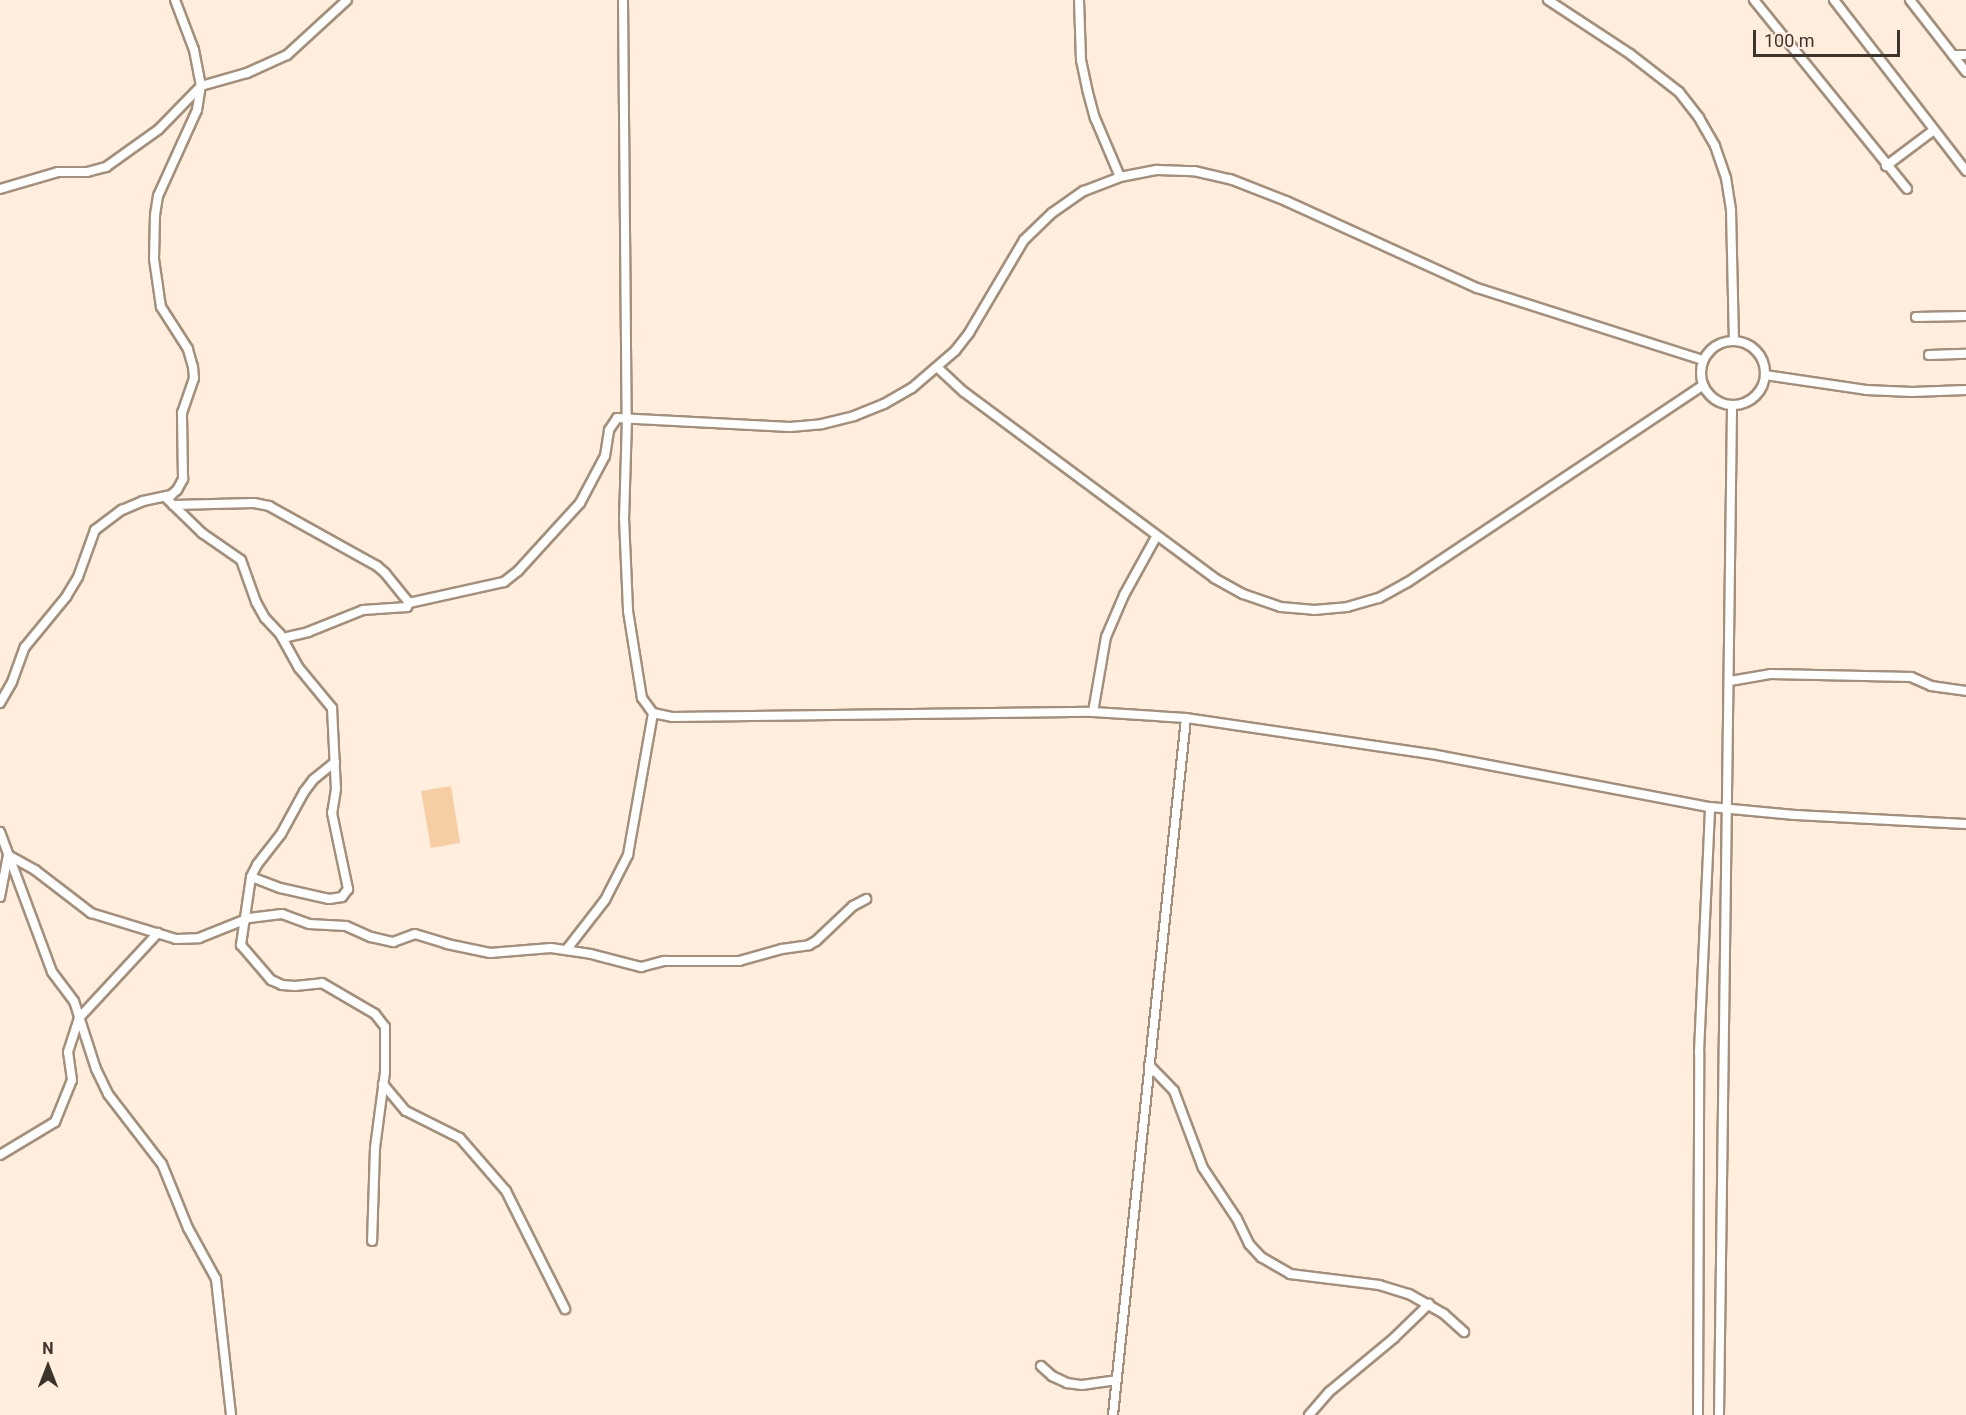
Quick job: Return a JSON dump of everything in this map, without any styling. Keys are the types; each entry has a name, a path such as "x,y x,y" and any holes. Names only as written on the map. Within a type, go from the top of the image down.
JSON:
{"street":[{"path":"0,703 12,682 25,647 72,587 95,530 122,510 143,501 165,497 177,490 183,479 182,413 194,378 188,349 158,298 154,260 155,215 158,196 197,110 201,86 194,50 175,0"},
{"path":"0,189 58,172 87,172 106,167 159,129 201,86 247,73 287,56 347,0"},
{"path":"623,0 627,419 624,518 628,611 642,698 654,713 672,717 1093,712 1186,718 1431,754 1710,807 1795,816 1966,824"},
{"path":"1079,0 1081,60 1086,89 1095,118 1120,177"},
{"path":"1548,0 1654,71 1679,92 1705,127 1715,146 1726,178 1731,210 1734,340"},
{"path":"1754,0 1886,166 1907,189"},
{"path":"1834,0 1966,171"},
{"path":"1910,0 1966,72"},
{"path":"1953,56 1966,55"},
{"path":"1886,166 1934,130"},
{"path":"283,638 308,632 363,610 407,607 409,603 504,582 518,571 580,503 605,456 609,430 616,418 790,426 822,424 854,416 884,404 912,388 938,368 969,333 1024,240 1052,213 1084,191 1120,177 1166,170 1194,171 1230,179 1286,201 1477,288 1703,360"},
{"path":"1916,317 1966,316"},
{"path":"1734,340 1744,342 1761,355 1765,375 1755,397 1732,405 1718,401 1703,385 1701,368 1703,360 1716,345 1734,340"},
{"path":"1929,355 1966,354"},
{"path":"938,368 964,392 1214,578 1243,594 1281,607 1314,610 1347,607 1379,598 1408,582 1703,385"},
{"path":"1765,375 1866,390 1912,393 1966,390"},
{"path":"1719,1415 1732,405"},
{"path":"165,497 202,534 241,560 256,602 265,618 283,638 299,668 332,708 336,789 332,813 348,883 345,894 337,899 310,896 251,877"},
{"path":"173,505 254,503 269,506 376,566 385,573 409,603"},
{"path":"1093,712 1106,637 1124,595 1156,537"},
{"path":"1730,681 1771,674 1911,677 1931,686 1966,691"},
{"path":"567,949 605,900 628,855 654,713"},
{"path":"1113,1415 1186,718"},
{"path":"335,762 313,780 304,792 281,834 251,877 241,945 267,977 282,985 322,983 340,991 382,1021 386,1041 375,1148 372,1241"},
{"path":"1698,1415 1699,1052 1710,807"},
{"path":"0,832 20,880 52,972 74,1001 96,1069 108,1094 162,1164 188,1228 216,1279 231,1415"},
{"path":"8,855 35,870 91,913 176,939 199,938 260,916 282,914 309,924 346,926 371,937 393,942 403,940 411,933 490,953 539,947 567,949 641,967 664,961 739,961 811,944 853,906 866,899"},
{"path":"0,897 8,855"},
{"path":"0,1155 55,1122 72,1080 68,1052 79,1018 158,933"},
{"path":"1149,1065 1174,1091 1207,1174 1238,1219 1249,1244 1261,1257 1290,1274 1379,1285 1409,1294 1429,1304 1464,1332"},
{"path":"383,1084 406,1110 460,1138 506,1191 565,1310"},
{"path":"1309,1415 1329,1392 1394,1338 1429,1304"},
{"path":"1041,1365 1052,1376 1067,1383 1082,1385 1117,1380"}],"shaded area":[{"path":"451,786 460,843 431,848 421,791"}]}
